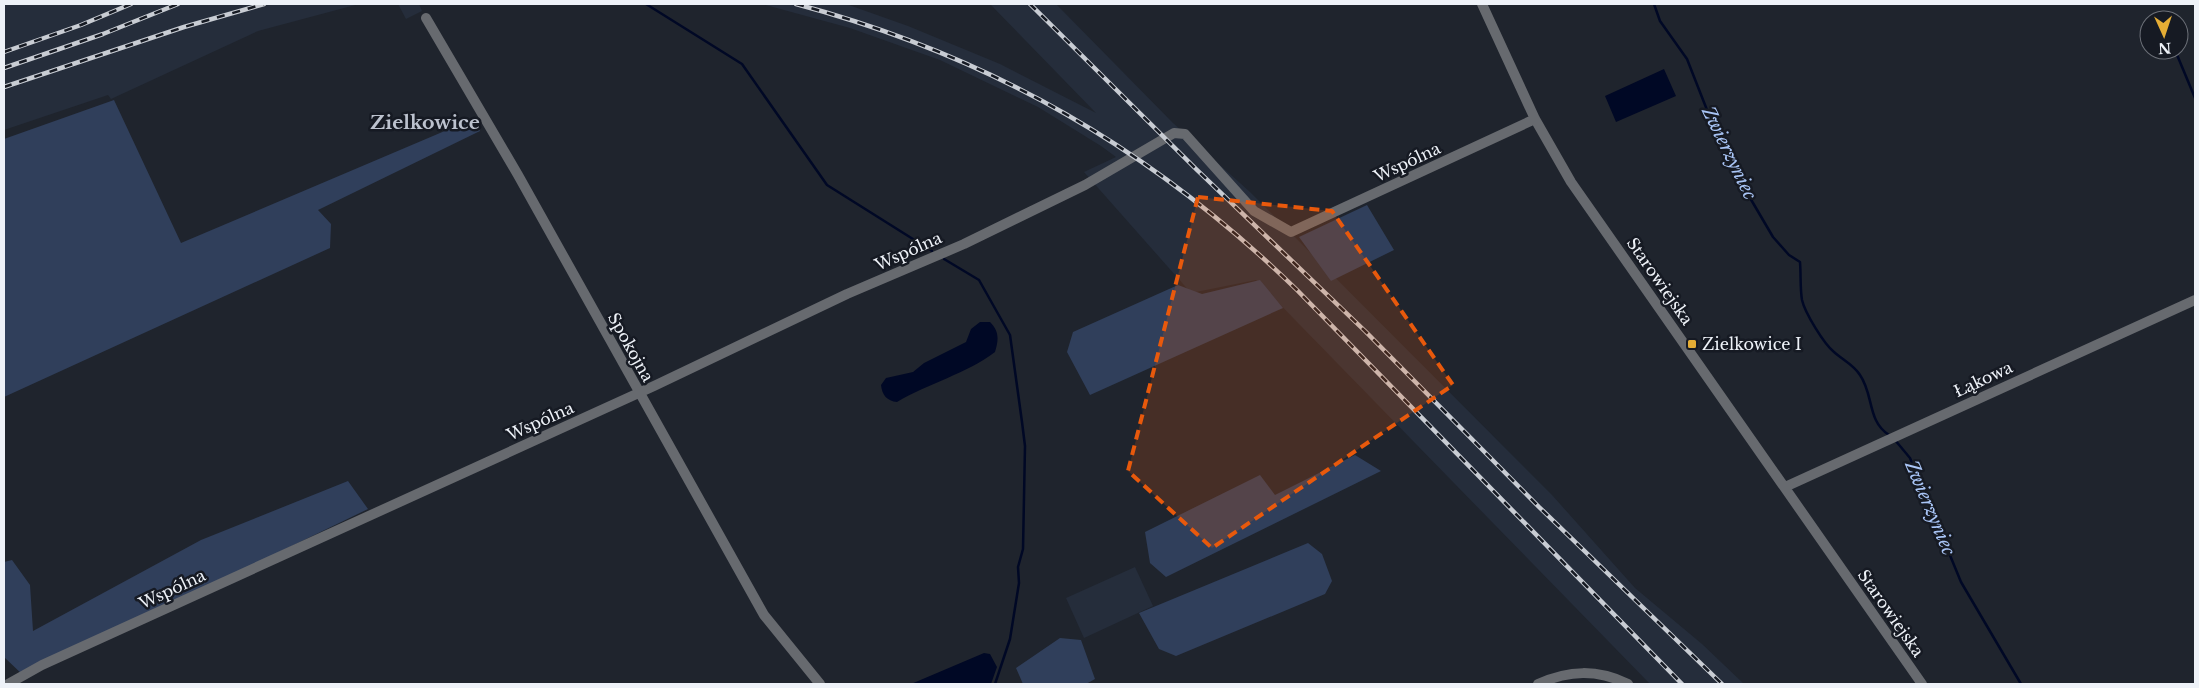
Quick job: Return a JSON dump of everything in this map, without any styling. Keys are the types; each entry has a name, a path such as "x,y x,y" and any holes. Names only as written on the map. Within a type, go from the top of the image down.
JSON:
{"street":[{"name":"Starowiejska","path":"1482,4 1535,118 1571,182 1922,684"},
{"name":"Spokojna","path":"426,18 518,175 764,615 820,684"},
{"name":"Wspólna","path":"8,684 42,665 639,393 847,294 964,244 1085,185 1172,134 1178,132 1185,134 1254,211 1291,232 1535,118"},
{"name":"Łąkowa","path":"1785,487 2195,300"},
{"path":"1538,684 1573,672 1595,673 1628,684"}],"highlighted area":[{"path":"1198,197 1332,211 1453,385 1212,548 1128,471"}],"shaded area":[{"path":"4,4 359,4 258,31 111,99 108,95 4,130"},
{"path":"398,4 419,4 422,11 406,19"},
{"path":"762,4 846,4 908,26 1000,64 1096,113 990,4 1056,4 1173,123 1250,192 1552,495 1635,588 1702,644 1744,684 1650,684 1256,280 1191,293 1084,172 1116,157 1101,146 1038,107 940,60 850,28"},
{"path":"1664,69 1676,96 1616,122 1605,96"},
{"path":"114,100 181,243 473,119 480,131 318,210 331,224 330,248 4,397 4,139"},
{"path":"1367,205 1394,250 1331,281 1299,237"},
{"path":"1260,280 1283,308 1090,395 1067,352 1073,332 1178,285 1202,294"},
{"path":"980,322 990,322 997,332 998,339 995,352 984,360 897,402 886,397 881,385 886,378 913,372 924,363 966,342 971,329"},
{"path":"1355,455 1381,471 1166,577 1150,563 1145,532 1260,475 1275,495"},
{"path":"348,481 368,509 24,676 4,657 4,562 12,560 30,585 33,631 201,540"},
{"path":"1308,543 1322,554 1332,581 1325,594 1176,656 1159,649 1139,613"},
{"path":"1135,567 1153,606 1084,638 1066,598"},
{"path":"1060,638 1081,640 1095,679 1086,684 1023,684 1016,668"},
{"path":"984,653 990,654 997,667 991,684 911,684"}],"waterway":[{"path":"646,4 742,64 827,185 932,251"},
{"name":"Zwierzyniec","path":"1654,4 1660,21 1687,59 1718,138 1731,150 1736,174 1773,237 1789,255 1800,262 1802,300 1811,320 1830,348 1858,371 1867,391 1877,423 1889,435"},
{"path":"2179,60 2195,98"},
{"path":"944,259 979,280 1010,335 1025,446 1023,549 1018,567 1019,583 1010,639 995,684"},
{"name":"Zwierzyniec","path":"1895,440 1910,458 1961,582 2021,684"}],"railway":[{"path":"4,52 81,25 131,4"},
{"path":"4,68 103,34 178,4"},
{"path":"4,87 184,27 264,4"},
{"path":"796,4 868,25 936,51 1002,80 1066,114 1127,152 1185,194 1242,240 1297,290 1682,684"},
{"path":"1030,4 1196,169 1365,331 1539,507 1722,684"}],"place":[{"name":"Zielkowice I","path":"1692,344"}],"district":[{"name":"Zielkowice","path":"425,122"}]}
